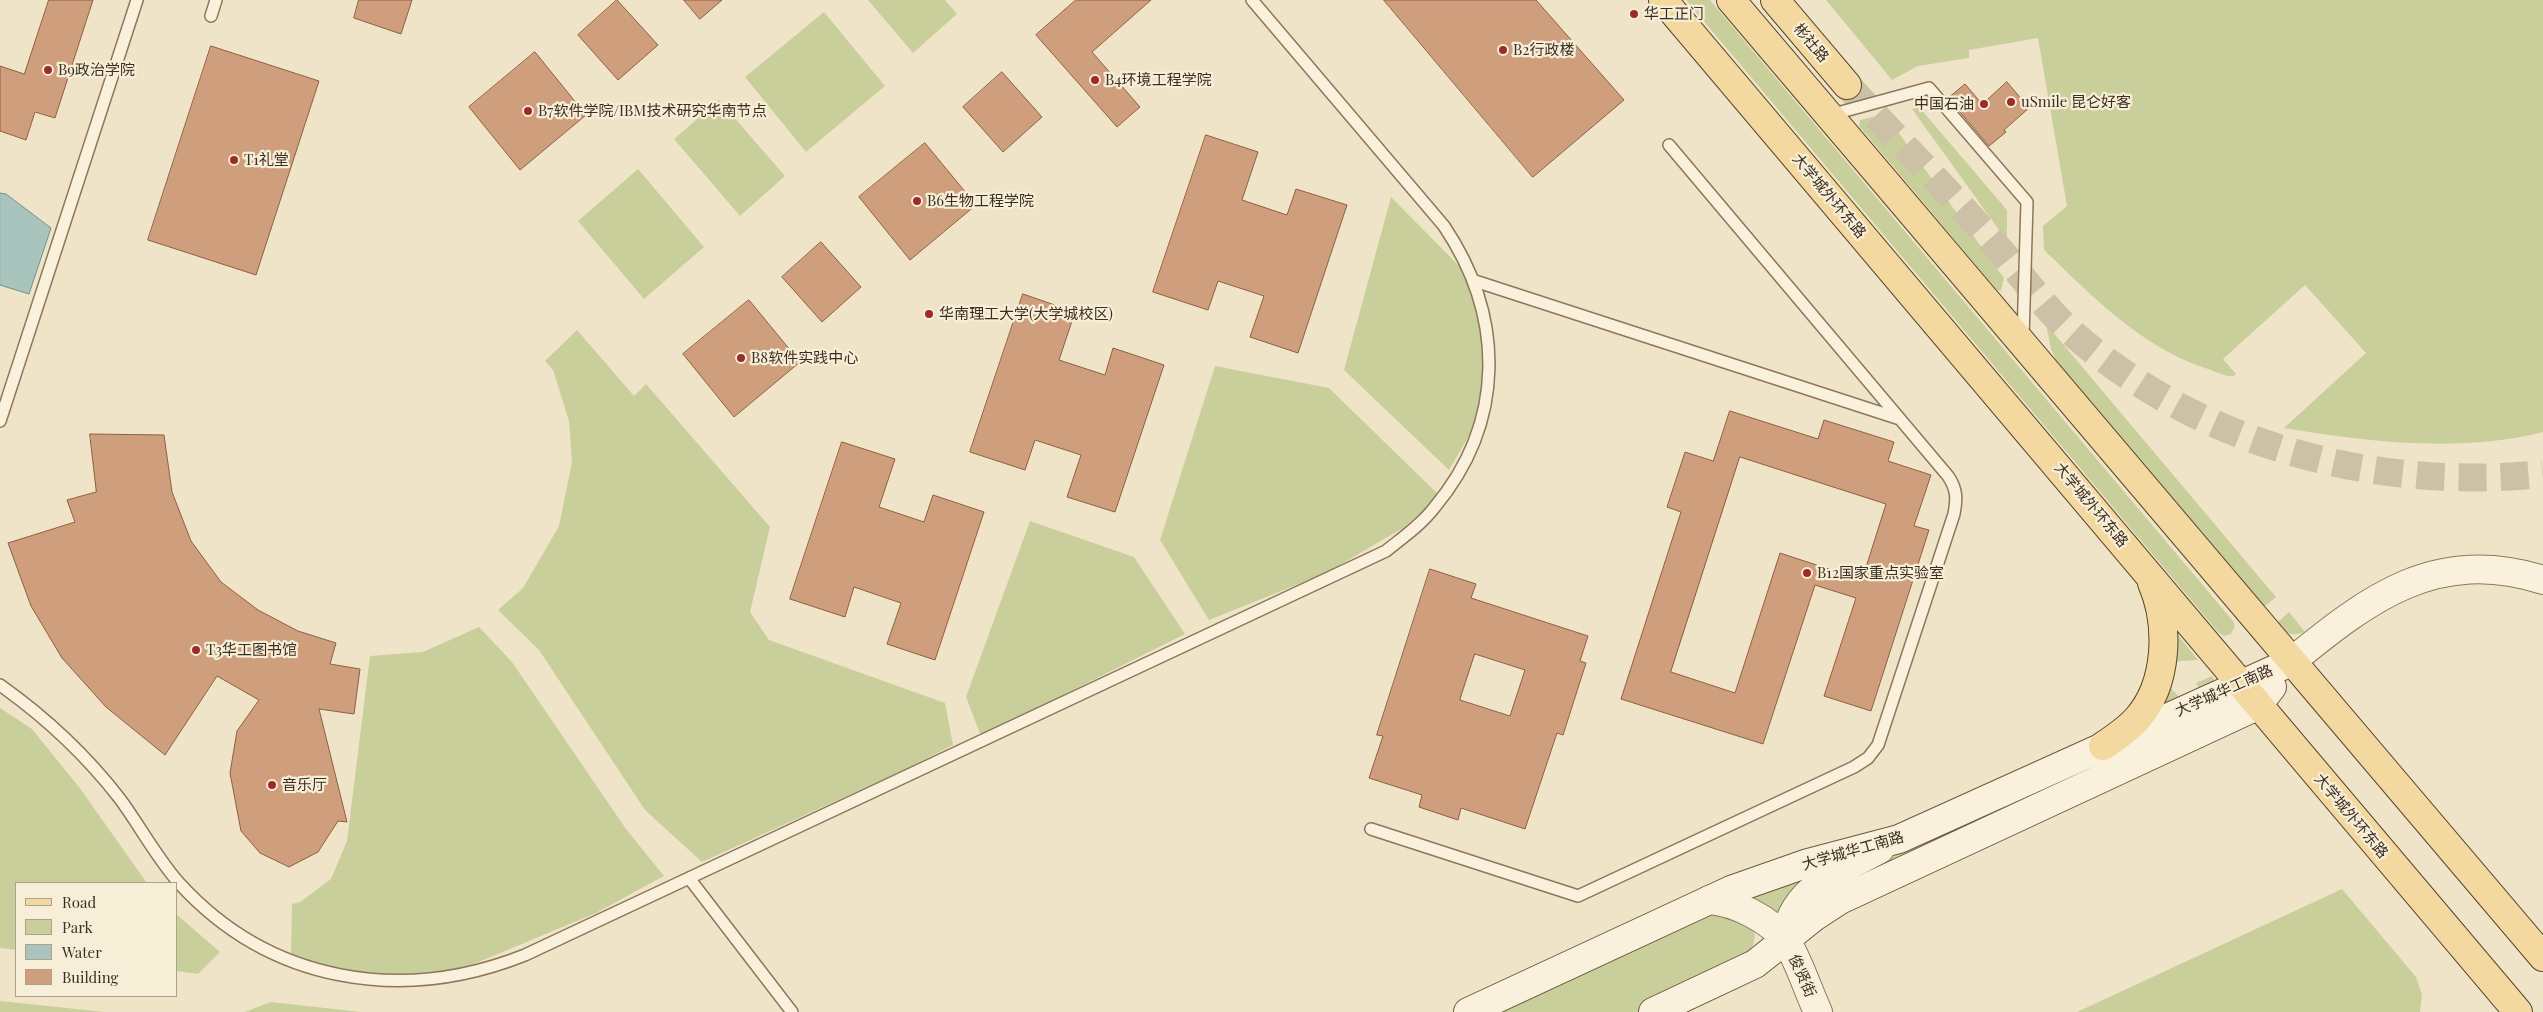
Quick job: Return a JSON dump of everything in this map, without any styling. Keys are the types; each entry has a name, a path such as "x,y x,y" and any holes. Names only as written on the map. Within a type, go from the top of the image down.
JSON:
{"main road":[{"name":"大学城外环东路","path":"1663,0 2146,570 2239,685 2518,1012"},
{"path":"1731,0 2543,957"},
{"name":"彬社路","path":"1775,0 1847,85"},
{"path":"2103,746 2137,720 2149,703 2160,672 2163,650 2160,610 2155,591 2146,570"},
{"name":"大学城华工南路","path":"1653,1012 1755,964 1814,917 1840,900 2257,706 2291,662 2350,614 2411,581 2444,572 2478,570 2508,572 2543,580"},
{"name":"大学城华工南路","path":"1468,1012 1709,900 1808,863 1900,839 2291,662"},
{"name":"俊贤街","path":"1786,941 1791,920 1809,891 1823,880 1900,839"},
{"name":"俊贤街","path":"1709,900 1728,903 1747,911 1786,941 1818,1012"}],"lane":[{"path":"0,421 136,0"},
{"path":"210,16 216,0"},
{"path":"0,685 48,723 83,756 120,800 167,869 201,905 230,928 264,949 314,968 342,976 399,982 442,979 475,972 525,955 1386,551 1434,509 1462,468 1479,429 1485,407 1489,358 1488,336 1475,281 1444,226 1252,0"},
{"path":"1829,115 1929,88 2026,202 2023,345"},
{"path":"1371,829 1578,896 1868,758 1878,745 1954,514 1957,498 1954,486 1948,476 1669,145"},
{"path":"1475,281 1900,419"},
{"path":"689,878 792,1012"}],"green space":[{"path":"868,0 945,0 957,14 913,53"},
{"path":"1686,0 1710,0 2233,621 2235,626 2231,634 2224,636 2218,632"},
{"path":"1826,0 2543,0 2543,432 2479,442 2447,444 2381,441 2284,428 2366,353 2305,285 2223,359 2236,374 2234,376 2218,373 2184,360 2161,348 2140,335 2100,303 2044,250 2043,226 2067,206 2038,38 1969,50 1969,58 1918,66 1892,80"},
{"path":"824,12 885,86 806,152 745,77"},
{"path":"719,100 785,176 740,216 674,139"},
{"path":"1919,107 2007,210 2007,241 1912,109"},
{"path":"1885,114 2004,278 2001,291 1997,290 1859,126 1860,120"},
{"path":"638,169 704,247 644,299 578,221"},
{"path":"1391,197 1471,278 1485,354 1480,417 1449,470 1344,370"},
{"path":"2046,324 2276,597 2264,607 2057,362 2051,349"},
{"path":"577,330 634,396 646,384 770,527 750,612 769,640 945,703 953,745 910,767 702,862 645,810 539,650 498,610 523,588 559,526 572,462 569,421 553,370 545,361"},
{"path":"1215,366 1329,388 1440,496 1403,528 1326,573 1209,620 1160,540"},
{"path":"1030,521 1134,557 1185,634 981,736 966,697"},
{"path":"2289,612 2305,632 2290,634 2277,623"},
{"path":"479,627 512,662 626,829 664,876 596,913 450,974 361,977 291,955 292,904 300,902 331,879 347,841 370,656 423,652"},
{"path":"2173,629 2198,660 2169,662"},
{"path":"2212,676 2214,679 2213,684 2200,690 2196,683"},
{"path":"2165,683 2182,699 2153,708"},
{"path":"0,708 32,729 79,787 146,882 15,882 15,950 0,948"},
{"path":"1985,814 1989,817 1825,896 1822,890"},
{"path":"1822,866 1778,917 1742,895"},
{"path":"2342,889 2416,977 2422,995 2420,1012 2077,1012"},
{"path":"1720,914 1754,928 1753,946 1743,962 1636,1012 1487,1012 1705,916"},
{"path":"178,916 220,952 198,974 178,971"},
{"path":"0,1001 105,1012 0,1012"},
{"path":"271,1002 361,1012 245,1012"}],"water":[{"path":"0,193 6,194 51,228 29,294 0,285"}],"building":[{"name":"B9政治学院","path":"49,0 93,0 55,118 35,112 26,140 0,131 0,66 24,74"},
{"path":"359,0 412,0 401,34 354,18"},
{"path":"617,0 658,45 618,80 578,35"},
{"path":"684,0 722,0 700,19"},
{"name":"B4环境工程学院","path":"1076,0 1151,0 1092,52 1140,107 1117,127 1036,35"},
{"name":"B2行政楼","path":"1384,0 1536,0 1624,100 1533,177"},
{"name":"T1礼堂","path":"211,46 319,81 256,275 148,240"},
{"name":"B7软件学院/IBM技术研究华南节点","path":"535,52 586,115 520,170 469,107"},
{"path":"1002,72 1042,117 1003,152 963,107"},
{"path":"2007,82 2029,108 2004,130 2006,132 1989,146 1948,98 1965,84 1982,104"},
{"path":"1206,135 1258,152 1242,200 1287,215 1296,189 1347,205 1298,353 1250,337 1264,296 1218,281 1208,310 1153,292"},
{"name":"B6生物工程学院","path":"925,143 976,205 910,260 859,197"},
{"path":"821,242 861,287 822,322 782,277"},
{"path":"1023,294 1075,312 1059,360 1105,375 1113,348 1164,365 1115,512 1067,497 1081,455 1035,440 1025,470 970,452"},
{"name":"B8软件实践中心","path":"749,300 800,362 734,417 683,354"},
{"name":"B12国家重点实验室","path":"1730,411 1818,439 1824,420 1894,442 1888,461 1931,475 1914,526 1929,530 1871,711 1824,696 1856,598 1815,585 1763,744 1621,699 1681,512 1667,507 1685,452 1713,461","holes":["1740,457 1886,504 1862,580 1780,553 1735,693 1671,672"]},
{"name":"T3华工图书馆","path":"90,434 164,435 172,492 191,541 221,582 258,610 298,631 336,643 330,664 360,669 354,714 319,709 347,822 338,821 318,852 289,867 260,853 241,831 230,773 237,731 259,700 217,676 165,755 106,707 62,658 31,606 8,543 75,522 67,500 96,492"},
{"path":"842,442 895,459 879,507 924,522 933,495 984,512 935,660 887,644 901,603 854,587 845,617 790,599"},
{"path":"1430,569 1476,584 1471,598 1588,636 1580,661 1586,663 1563,735 1557,733 1525,829 1461,808 1458,820 1419,807 1422,795 1369,778 1383,736 1377,735","holes":["1475,654 1525,670 1510,716 1460,700"]}],"tunnel":[{"path":"1847,85 1976,223 2044,304 2066,327 2128,376 2181,408 2238,433 2296,453 2357,467 2418,475 2481,478 2543,474"}],"place":[{"name":"华工正门","path":"1634,14"},
{"name":"B2行政楼","path":"1503,50"},
{"name":"B9政治学院","path":"48,70"},
{"name":"B4环境工程学院","path":"1095,80"},
{"name":"uSmile 昆仑好客","path":"2011,102"},
{"name":"中国石油","path":"1984,104"},
{"name":"B7软件学院/IBM技术研究华南节点","path":"528,111"},
{"name":"T1礼堂","path":"234,160"},
{"name":"B6生物工程学院","path":"917,201"},
{"name":"华南理工大学(大学城校区)","path":"929,314"},
{"name":"B8软件实践中心","path":"741,358"},
{"name":"B12国家重点实验室","path":"1807,573"},
{"name":"T3华工图书馆","path":"196,650"},
{"name":"音乐厅","path":"272,785"}]}
